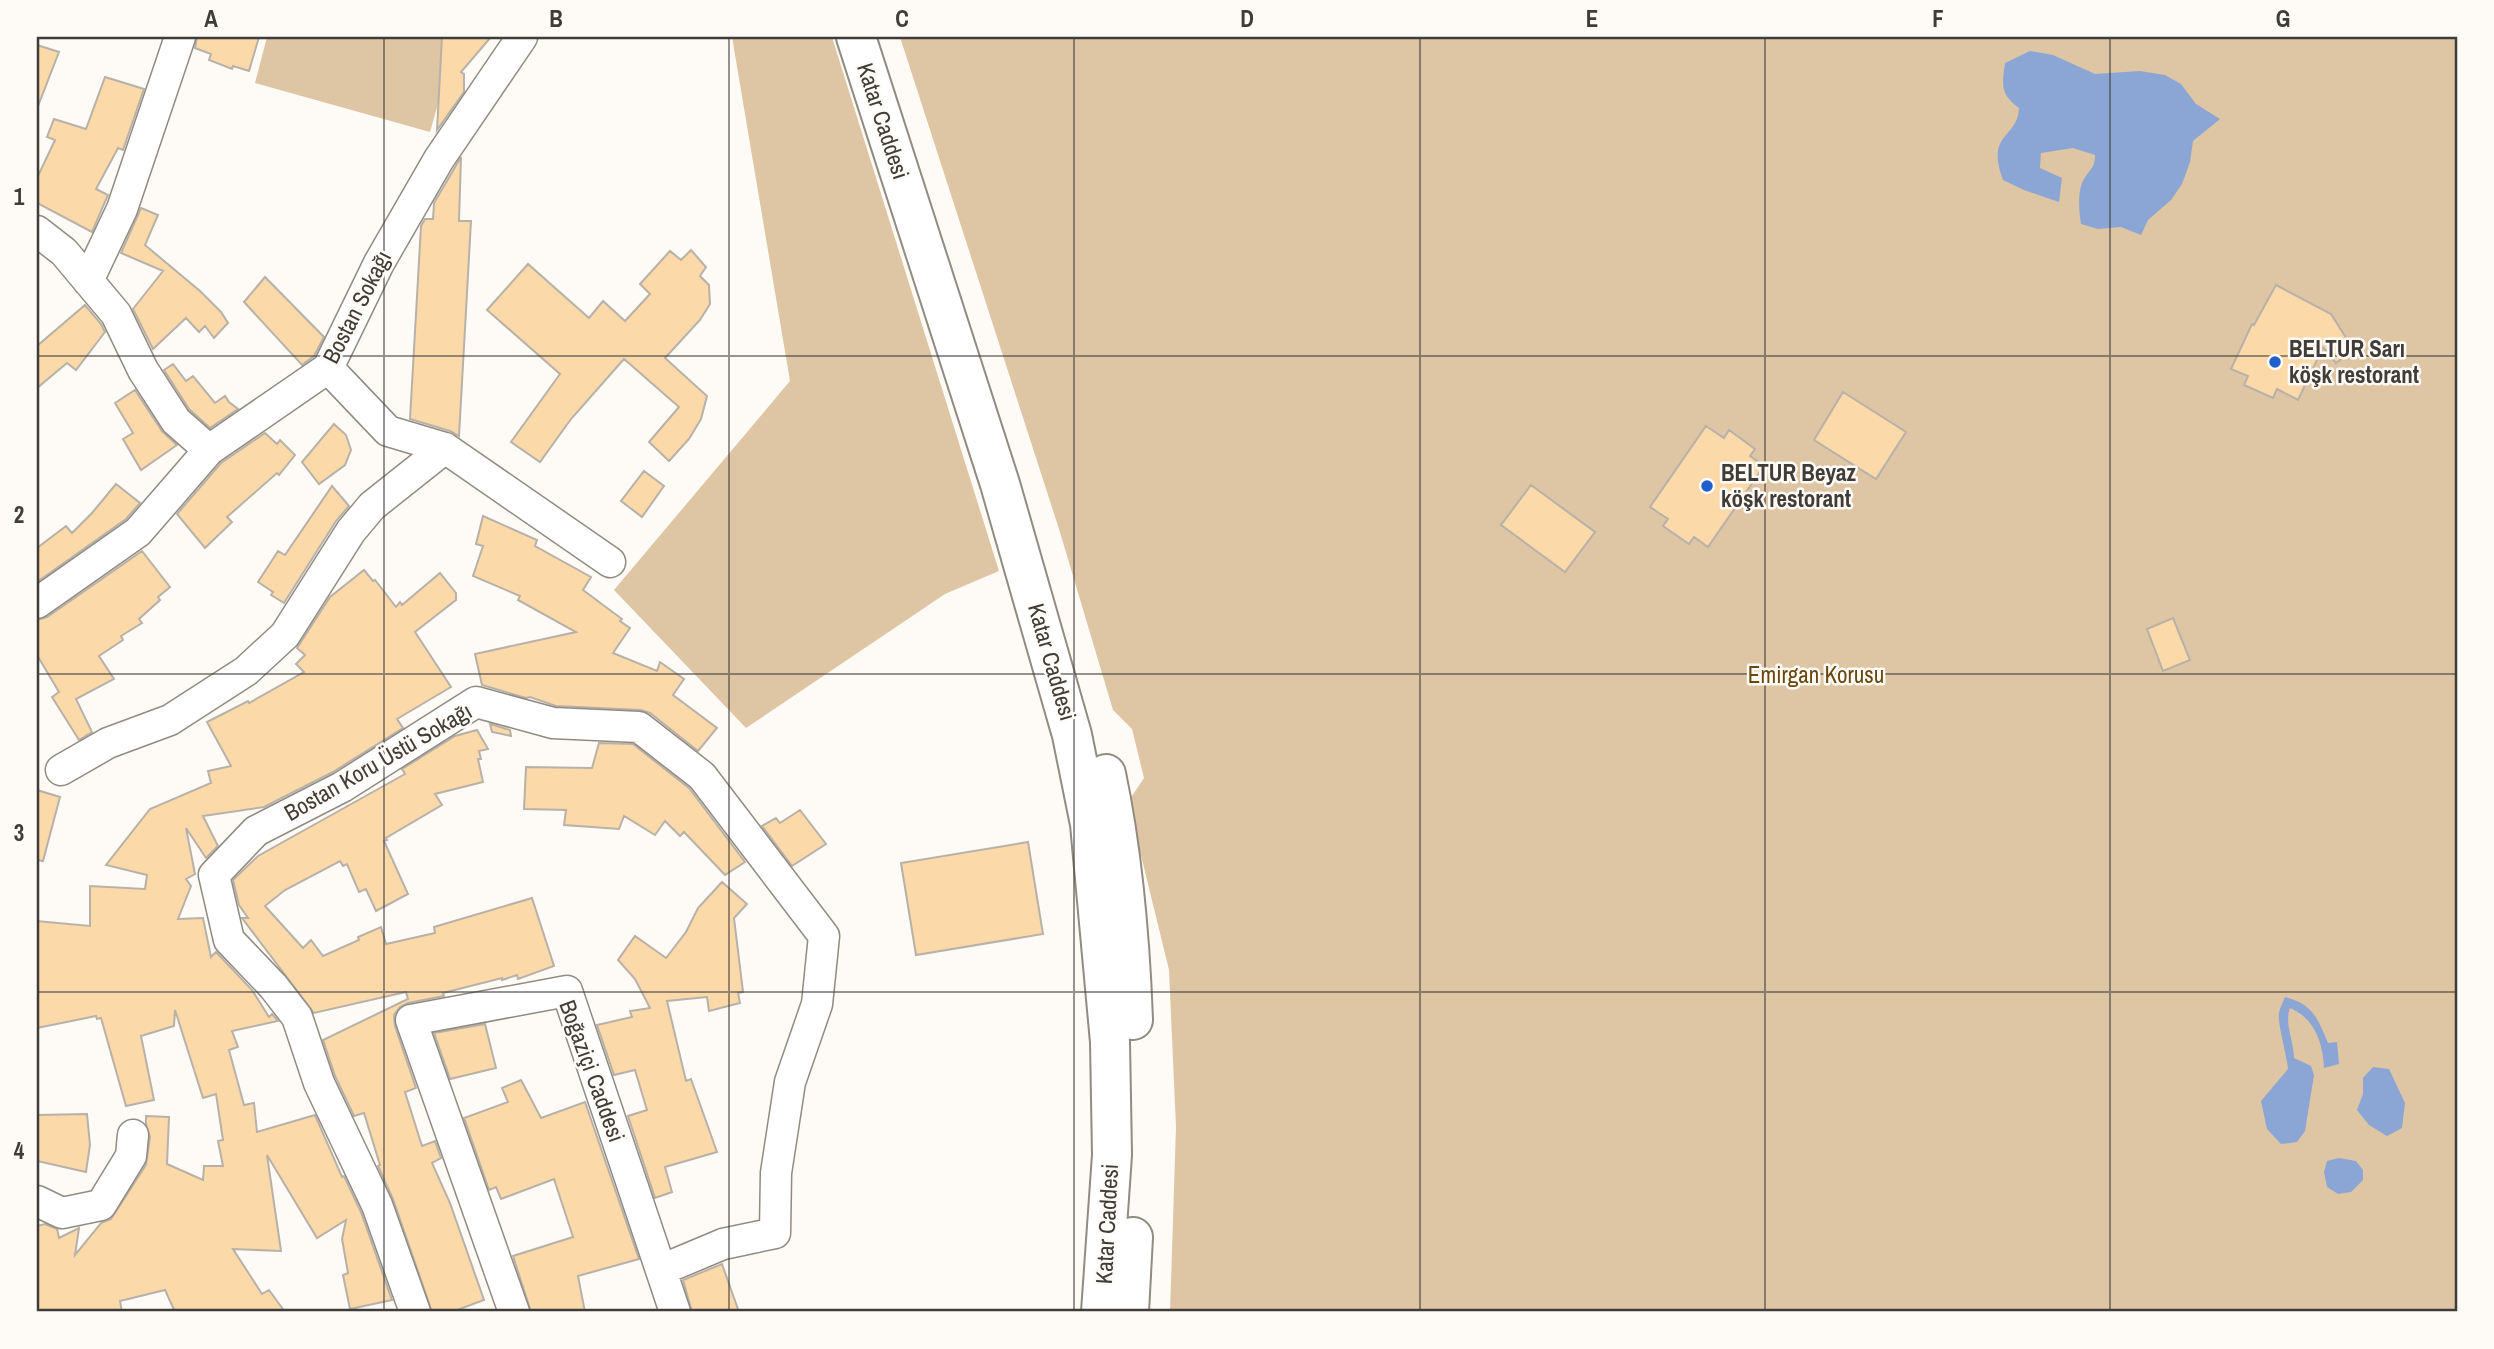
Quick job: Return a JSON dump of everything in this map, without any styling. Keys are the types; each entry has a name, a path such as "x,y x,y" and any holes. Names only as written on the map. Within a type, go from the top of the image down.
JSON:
{"main road":[{"name":"Katar Caddesi","path":"856,37 1004,498 1072,734 1087,811 1110,1042 1112,1155 1101,1312"},
{"name":"Katar Caddesi","path":"884,37 1029,498 1090,704 1118,831 1129,940 1138,1133 1129,1312"}],"street":[{"path":"88,281 122,209 180,37"},
{"name":"Bostan Sokağı","path":"37,603 138,532 209,450 328,368 379,263 439,159 522,37"},
{"path":"37,231 64,252 116,314 143,370 176,421 209,450"},
{"path":"328,368 388,431 445,448 610,562"},
{"path":"61,770 108,743 170,720 246,671 285,635 344,542 372,506 445,448"},
{"name":"Bostan Koru Üstü Sokağı","path":"415,1312 377,1205 318,1083 297,1017 273,986 229,940 214,875 256,831 342,787 476,702 553,723 639,727 702,776 824,936 817,1004 788,1095 776,1173 775,1233 723,1244 661,1270"},
{"name":"Boğaziçi Caddesi","path":"514,1312 411,1020 567,990 675,1312"},
{"path":"37,1201 62,1213 101,1205 131,1156 133,1135"}],"green space":[{"path":"267,37 457,37 430,132 255,83"},
{"path":"732,37 832,37 999,571 945,594 746,728 614,590 790,381"},
{"name":"Emirgan Korusu","path":"900,37 2457,37 2457,1312 1170,1312 1176,1127 1169,970 1128,802 1144,778 1132,729 1113,710 1059,529"}],"water":[{"path":"2030,51 2053,55 2095,74 2140,71 2165,75 2181,84 2196,104 2220,119 2193,141 2190,162 2182,184 2171,200 2148,220 2141,235 2121,227 2098,229 2081,224 2080,189 2093,166 2095,155 2073,148 2041,153 2040,168 2062,178 2059,202 2003,180 1998,164 2000,144 2014,126 2019,108 2005,93 2005,63"},
{"path":"2285,997 2308,1008 2328,1043 2337,1042 2339,1064 2324,1068 2322,1049 2316,1032 2305,1018 2290,1008 2288,1020 2294,1058 2311,1066 2314,1075 2305,1131 2297,1142 2281,1144 2267,1129 2261,1101 2288,1069 2279,1017"},
{"path":"2373,1067 2389,1069 2405,1103 2402,1128 2387,1136 2369,1125 2357,1110 2363,1094 2363,1078"},
{"path":"2339,1158 2356,1161 2363,1170 2363,1180 2351,1192 2338,1194 2327,1187 2324,1172 2327,1161"}],"building":[{"path":"197,37 259,37 249,71 233,66 232,69 209,60 211,54 195,48"},
{"path":"442,37 491,37 461,72 464,74 464,92 437,130"},
{"path":"37,45 59,52 38,106 37,106"},
{"path":"105,77 144,89 123,150 118,148 96,189 108,195 92,232 37,203 37,178 55,140 47,137 54,119 86,129"},
{"path":"461,157 459,221 471,221 459,436 410,419 421,226 425,219 433,219 434,203"},
{"path":"141,208 158,215 145,245 200,291 228,323 214,338 205,326 199,332 186,318 153,349 133,309 163,271 121,253"},
{"path":"691,250 706,267 700,276 709,285 710,304 700,320 665,358 707,396 701,419 689,439 669,461 649,442 679,407 624,359 571,419 540,462 511,442 560,374 487,310 528,264 589,318 603,301 625,321 650,294 640,284 670,251 681,260"},
{"path":"265,277 324,337 314,356 302,365 244,302"},
{"path":"2276,285 2331,314 2353,349 2336,363 2323,347 2298,400 2277,389 2273,398 2244,385 2248,376 2231,369 2252,324 2254,325"},
{"path":"85,305 105,332 76,370 67,363 37,388 37,346"},
{"path":"173,364 186,381 193,376 215,403 225,396 238,409 210,428 189,409 164,370"},
{"path":"135,390 162,431 177,445 141,470 123,439 133,433 115,403"},
{"path":"1843,392 1906,432 1876,479 1814,440"},
{"path":"334,424 346,435 351,450 345,465 319,484 302,462"},
{"name":"BELTUR Beyaz köşk restorant","path":"1706,426 1724,438 1729,430 1755,449 1750,456 1764,466 1708,547 1694,537 1689,544 1663,526 1668,519 1650,507"},
{"path":"265,433 277,444 280,440 295,455 279,475 277,473 227,517 232,522 205,548 177,514 221,463"},
{"path":"644,471 664,486 642,517 621,501"},
{"path":"116,484 140,503 126,519 37,582 37,548 66,526 72,533"},
{"path":"1531,485 1595,532 1565,572 1501,525"},
{"path":"332,486 349,506 336,521 284,603 258,582 278,551 285,555"},
{"path":"483,516 537,540 535,546 591,577 583,590 630,628 613,653 657,671 660,662 684,679 673,695 717,728 698,751 650,713 641,710 556,706 482,685 475,654 576,632 518,600 520,596 473,576 483,546 476,544"},
{"path":"142,551 170,587 139,619 142,623 121,636 123,640 99,656 114,679 76,699 92,732 79,740 52,697 59,692 37,655 37,620 47,617"},
{"path":"364,570 396,607 440,573 456,593 456,600 415,632 451,687 397,719 403,728 333,772 264,807 203,816 218,846 206,858 186,828 195,874 186,879 191,886 178,919 203,918 211,957 216,952 252,990 269,1017 272,1014 278,1021 232,1031 238,1047 229,1050 244,1105 254,1103 257,1132 315,1115 342,1177 344,1176 361,1212 392,1300 350,1309 343,1275 348,1273 342,1239 346,1220 317,1238 267,1155 281,1251 233,1249 262,1294 269,1290 285,1312 175,1312 165,1290 120,1301 122,1312 37,1312 37,1226 45,1224 57,1229 59,1238 79,1228 75,1255 101,1223 111,1219 146,1165 150,1137 146,1116 169,1117 167,1164 203,1180 204,1166 223,1166 218,1141 223,1140 216,1094 203,1098 175,1010 174,1026 141,1036 154,1100 126,1106 101,1018 97,1019 96,1016 37,1028 37,921 90,926 90,886 145,889 147,875 106,865 150,809 211,783 208,771 231,766 207,722 248,701 249,703 304,672 296,664 305,655 297,648 330,597"},
{"path":"2173,618 2190,660 2163,671 2147,629"},
{"path":"490,724 510,730 511,736 492,732"},
{"path":"477,730 488,749 479,751 483,782 435,794 442,805 384,841 408,894 376,911 366,889 359,892 347,864 343,866 340,861 285,890 265,906 303,948 311,940 323,956 381,927 386,944 435,933 434,927 532,898 554,966 518,979 517,975 502,978 443,993 444,996 408,1003 400,1007 394,1015 395,1026 416,1088 405,1092 422,1146 435,1141 441,1158 432,1163 450,1203 484,1300 452,1312 432,1312 393,1199 378,1166 380,1165 364,1113 354,1116 335,1076 323,1040 408,999 406,992 314,1013 242,918 248,918 239,905 233,880 258,856 405,774 402,769 455,736"},
{"path":"599,743 633,744 689,788 745,862 725,875 684,832 680,836 665,821 655,835 624,816 619,829 564,825 566,810 524,809 526,767 592,768"},
{"path":"37,790 60,797 43,861 37,860"},
{"path":"800,810 826,844 792,866 762,826 776,818 780,823"},
{"path":"1028,842 1043,934 916,955 901,863"},
{"path":"722,882 747,904 734,918 743,992 738,993 740,1003 709,1011 707,997 667,1001 686,1081 691,1079 717,1152 665,1167 672,1192 655,1198 628,1116 647,1110 635,1070 614,1075 597,1025 632,1017 630,1011 650,1008 635,979 618,960 635,936 666,958 686,932 698,908"},
{"path":"485,1024 496,1068 450,1079 434,1033"},
{"path":"521,1080 541,1118 585,1102 639,1259 578,1276 585,1312 531,1312 513,1256 573,1237 554,1179 501,1199 496,1187 489,1190 464,1118 508,1102 502,1088"},
{"path":"87,1114 90,1145 86,1172 37,1161 37,1115"},
{"path":"722,1264 739,1312 692,1312 683,1280"}],"place":[{"name":"BELTUR Sarı köşk restorant","path":"2275,362"},
{"name":"BELTUR Beyaz köşk restorant","path":"1707,486"}]}
